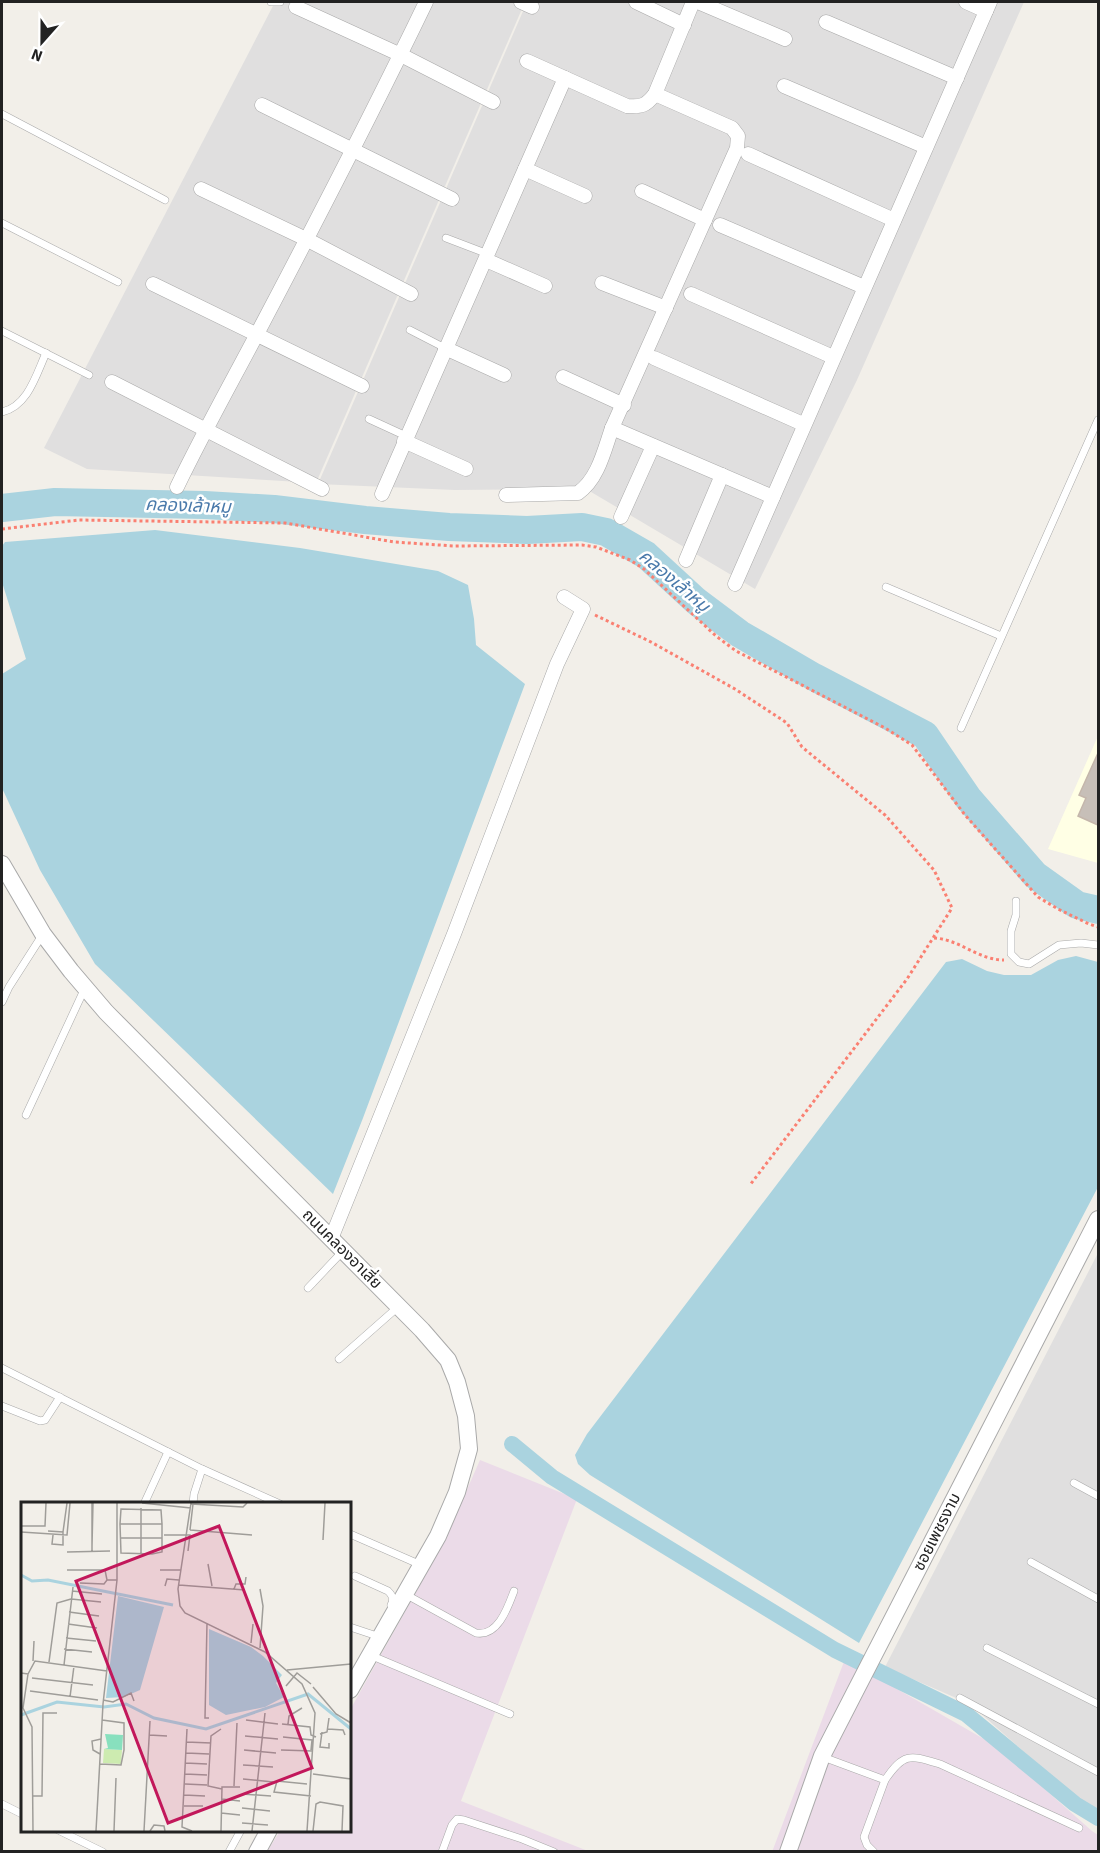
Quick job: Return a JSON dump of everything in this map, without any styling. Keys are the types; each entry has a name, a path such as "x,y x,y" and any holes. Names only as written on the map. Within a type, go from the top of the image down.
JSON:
{"street":[{"path":"177,487 204,430 353,149 426,2"},
{"path":"636,2 684,25"},
{"path":"527,61 627,106 639,107 647,104 655,94 695,2 785,39"},
{"path":"735,584 803,424 988,6 966,2"},
{"path":"296,7 400,55 493,102"},
{"path":"826,22 957,78"},
{"path":"382,494 565,78"},
{"path":"784,86 926,147"},
{"path":"506,495 578,493 594,476 612,428 737,148 738,136 732,128 655,94"},
{"path":"262,105 452,199"},
{"path":"748,154 894,220"},
{"path":"525,169 585,196"},
{"path":"201,189 306,239 411,294"},
{"path":"642,191 705,220"},
{"path":"720,225 864,287"},
{"path":"487,257 545,286"},
{"path":"602,283 666,308"},
{"path":"153,284 362,386"},
{"path":"691,294 833,357"},
{"path":"445,348 504,375"},
{"path":"654,358 803,424"},
{"path":"563,377 624,405"},
{"path":"112,382 322,489"},
{"path":"612,428 773,497"},
{"path":"405,439 466,470"},
{"path":"621,517 653,446"},
{"path":"686,560 722,475"},
{"path":"331,1239 441,966 557,664 583,609 564,597"},
{"name":"ถนนคลองอาเสี่ย","path":"2,864 43,934 106,1012 399,1306 448,1360 457,1382 466,1416 469,1449 457,1492 438,1536 352,1687"},
{"name":"ซอยเพชรงาม","path":"788,1851 822,1756 1098,1219"},
{"path":"257,1851 268,1832"}],"lane":[{"path":"270,2 280,2"},
{"path":"2,114 165,200"},
{"path":"2,223 118,282"},
{"path":"446,238 487,257"},
{"path":"410,330 445,348"},
{"path":"2,331 89,375"},
{"path":"2,412 18,405 46,353"},
{"path":"369,419 405,439"},
{"path":"961,728 1098,420"},
{"path":"886,587 1002,636"},
{"path":"1016,901 1016,915 1011,931 1011,954 1017,961 1029,964 1059,945 1081,943 1098,945"},
{"path":"2,1002 43,934"},
{"path":"26,1115 86,988"},
{"path":"308,1288 344,1251"},
{"path":"339,1359 399,1306"},
{"path":"2,1368 202,1469 278,1502"},
{"path":"2,1406 40,1421 45,1420 60,1397"},
{"path":"144,1502 168,1452"},
{"path":"193,1502 202,1469"},
{"path":"1074,1483 1098,1496"},
{"path":"351,1534 421,1565"},
{"path":"1031,1562 1098,1599"},
{"path":"355,1576 392,1595 389,1615 392,1616"},
{"path":"405,1594 476,1633 482,1634 487,1633 502,1619 514,1591"},
{"path":"351,1627 380,1637"},
{"path":"987,1648 1098,1704"},
{"path":"370,1655 510,1714"},
{"path":"960,1698 1098,1772"},
{"path":"822,1756 885,1780"},
{"path":"874,1851 867,1845 864,1837 885,1780 903,1759 917,1757 940,1764 1079,1828"},
{"path":"2,1804 21,1814"},
{"path":"442,1851 452,1825 457,1820 464,1820 554,1851"},
{"path":"62,1832 103,1851"},
{"path":"229,1851 240,1832"}],"path":[{"path":"583,609 651,642 735,689 787,723 802,747 885,814 934,870 952,908 907,979 750,1185"},
{"path":"933,938 943,938 998,960 1017,961"}],"shaded area":[{"path":"275,2 525,2 316,483 87,469 44,448"},
{"path":"527,2 1024,2 857,380 755,589 586,489 455,490 318,484"},
{"path":"1098,736 1098,863 1048,849"},
{"path":"1098,1253 1098,1810 1074,1796 970,1704 885,1667"},
{"path":"480,1460 577,1499 461,1801 588,1851 267,1852 279,1832 351,1832 351,1708 443,1544"},
{"path":"845,1659 996,1746 1098,1835 1098,1851 772,1852"}],"water":[{"path":"155,530 300,548 438,571 468,585 476,645 525,684 333,1194 95,964 40,870 2,788 2,674 26,659 2,582 2,546 5,542"},
{"path":"1076,956 1098,962 1098,1187 859,1643 590,1475 578,1464 575,1455 587,1434 946,962 962,959 987,971 1004,975 1031,975 1058,960"}],"building":[{"path":"1098,753 1098,825 1078,816 1086,798 1079,795"}],"waterway":[{"name":"คลองเล้าหมู","path":"2,508 55,502 205,505 274,509 449,527 527,530 582,527 606,532 646,555 696,601 740,634 814,677 925,735 968,798 1035,875 1077,905 1098,910"},
{"path":"512,1444 552,1477 835,1650 966,1714 1075,1804 1098,1818"}]}
